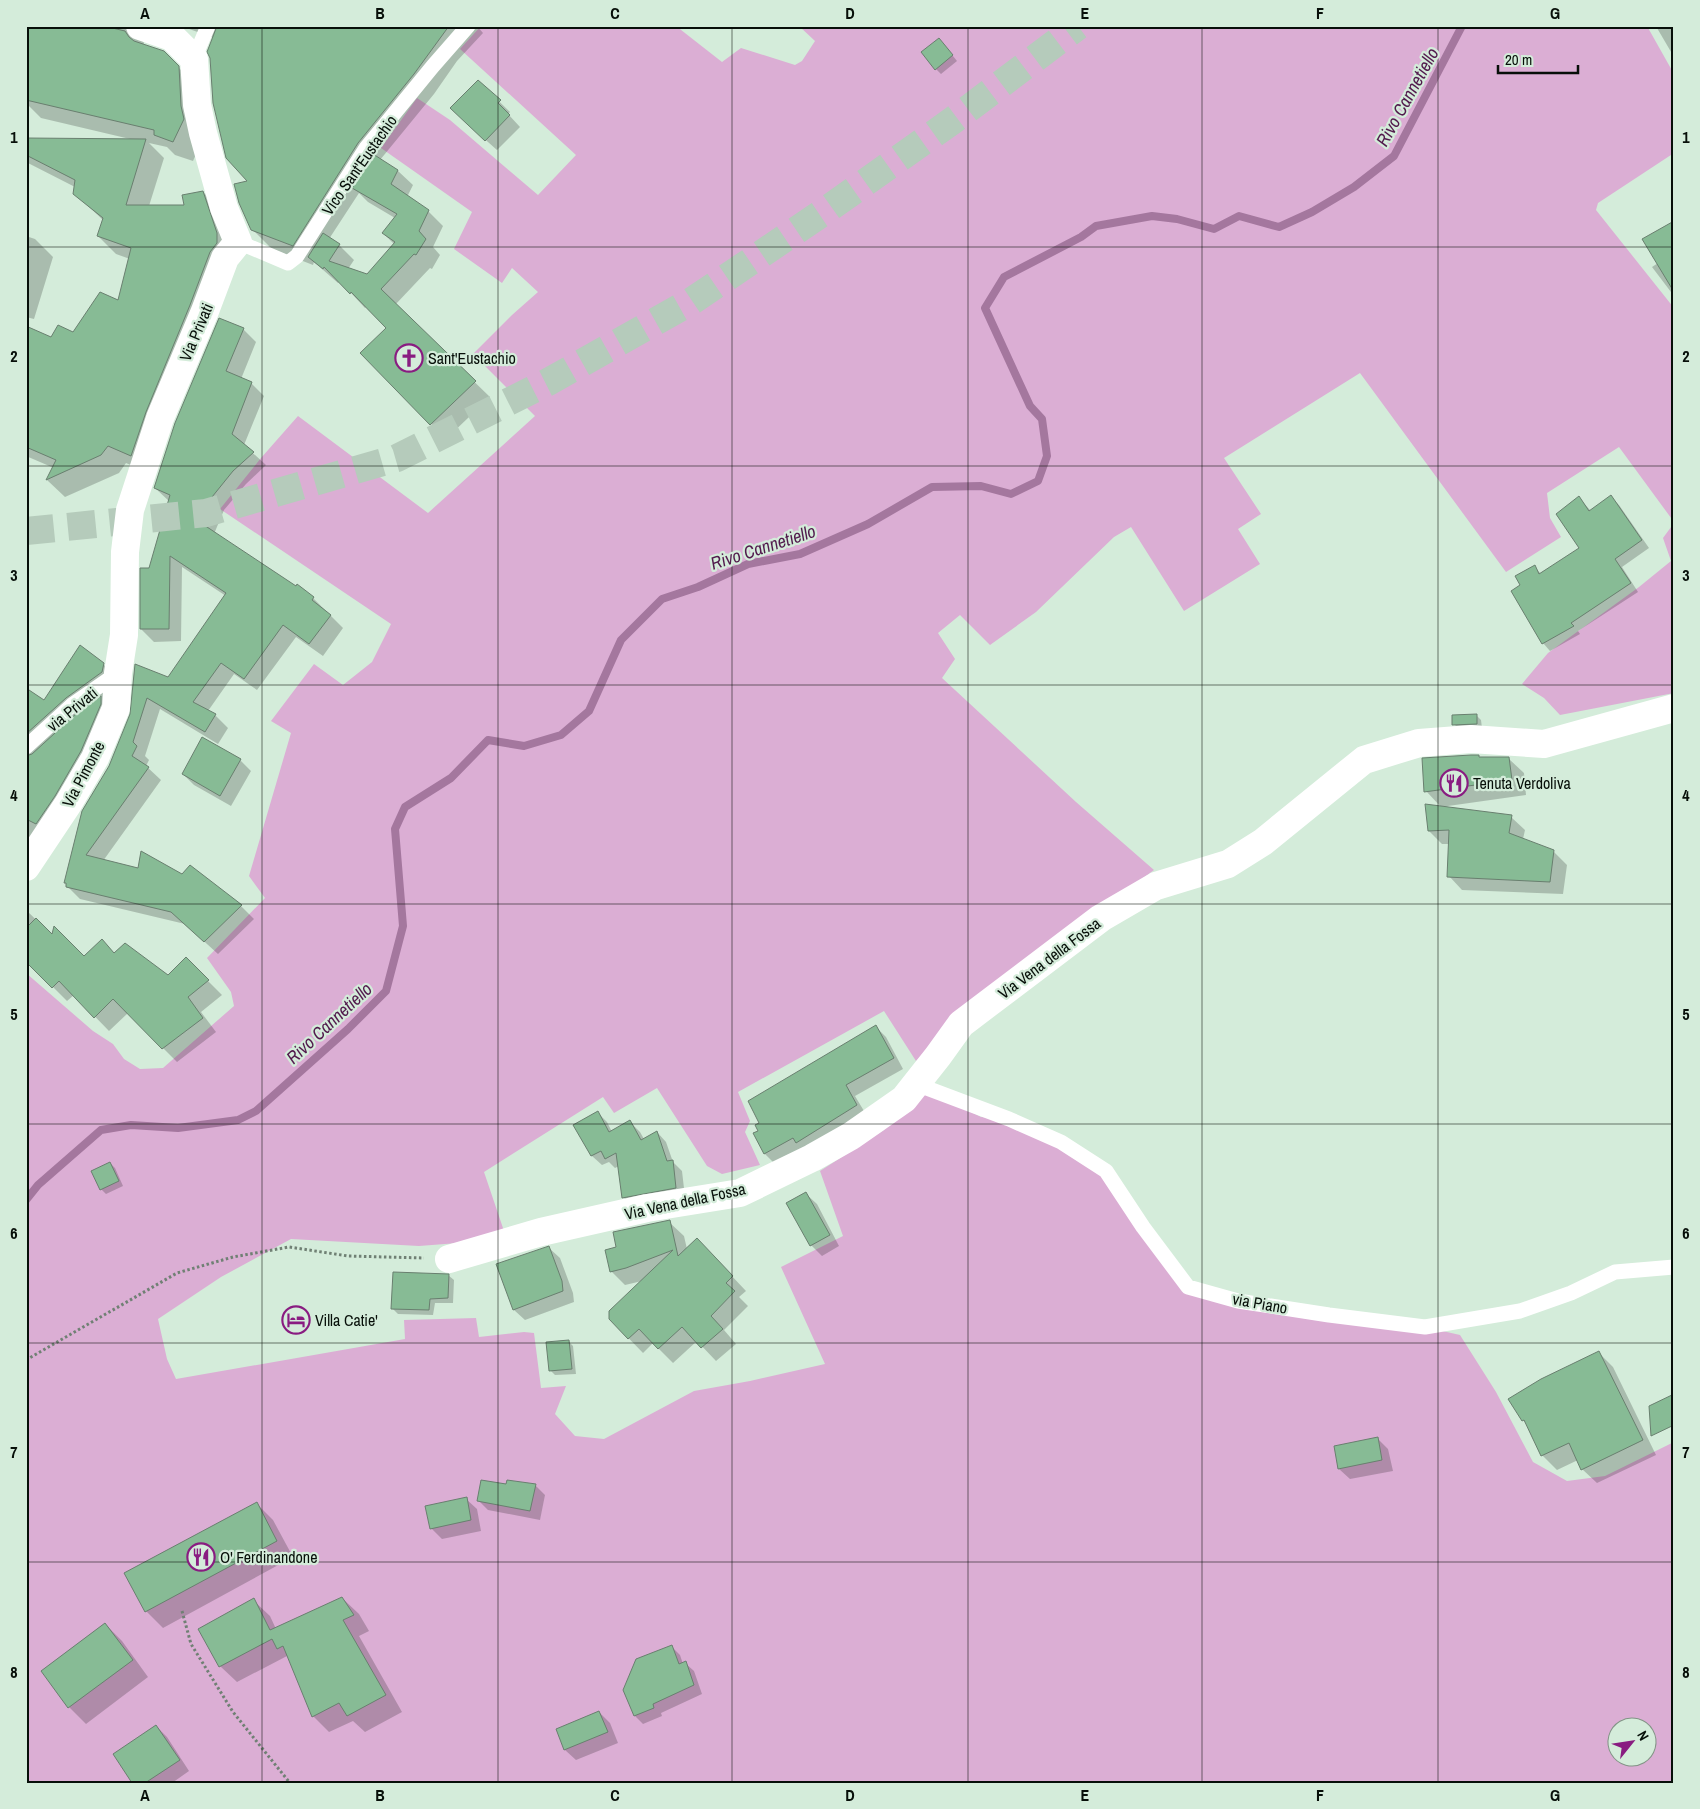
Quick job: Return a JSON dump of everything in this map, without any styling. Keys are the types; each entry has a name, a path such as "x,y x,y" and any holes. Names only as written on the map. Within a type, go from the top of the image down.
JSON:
{"street":[{"path":"140,26 172,36 194,59 197,105 203,133 224,208 238,242"},
{"name":"Via Privati","path":"118,673 124,635 125,552 130,510 160,418 225,258 238,242"},
{"name":"Via Pimonte","path":"26,867 68,804 94,758 116,708 118,673"},
{"name":"Via Vena della Fossa","path":"449,1258 541,1232 647,1208 740,1193 812,1158 851,1136 904,1099 961,1024 1102,918 1156,886 1228,864 1263,842 1364,760 1419,743 1471,739 1544,744 1674,708"}],"lane":[{"path":"194,59 208,26"},
{"name":"Vico Sant'Eustachio","path":"238,242 288,263 297,256 366,148 468,26"},
{"name":"via Privati","path":"26,747 72,705 118,673"},
{"name":"via Piano","path":"916,1084 1009,1119 1061,1142 1106,1171 1143,1227 1188,1287 1238,1301 1425,1327 1520,1311 1571,1293 1615,1272 1674,1267"}],"path":[{"path":"26,1360 177,1273 233,1258 289,1247 348,1256 449,1258"},
{"path":"182,1611 191,1644 227,1703 290,1783"}],"shaded area":[{"path":"481,26 676,26 722,62 741,48 795,65 802,61 815,41 799,26 1647,26 1674,74 1674,153 1598,203 1596,210 1674,308 1674,522 1619,447 1547,493 1550,518 1561,537 1506,572 1360,373 1224,458 1261,514 1238,529 1260,564 1184,611 1131,527 1114,537 1036,612 990,645 960,615 938,633 955,659 942,678 1076,802 1154,870 986,994 916,1061 884,1011 738,1092 750,1121 745,1132 760,1165 722,1174 707,1166 657,1088 614,1113 603,1097 484,1172 504,1231 471,1242 419,1246 291,1239 221,1277 158,1319 167,1359 176,1379 405,1339 404,1320 476,1318 479,1337 524,1332 534,1333 541,1388 566,1386 555,1414 575,1436 604,1439 694,1391 750,1381 825,1364 781,1267 843,1236 820,1171 884,1130 916,1084 981,1117 1009,1119 1106,1171 1188,1287 1425,1327 1460,1335 1496,1392 1533,1462 1567,1481 1605,1476 1674,1442 1674,1783 26,1783 26,973 93,1031 113,1044 124,1059 140,1069 163,1068 234,1006 231,992 207,958 265,898 249,876 291,733 271,721 314,664 343,685 372,662 391,624 220,509 298,416 428,513 535,416 473,354 538,292 512,268 502,283 454,249 472,212 381,148 417,98 450,120 538,195 576,155 460,49"},
{"path":"1674,523 1674,693 1560,715 1544,698 1522,684 1548,653 1639,587 1671,561 1663,538"}],"building":[{"path":"29,26 104,26 125,31 134,41 164,51 179,66 181,106 184,119 173,142 154,135 154,130 26,100 26,39"},
{"path":"217,26 449,26 414,74 358,143 293,246 251,230 239,203 234,184 247,181 226,158 213,103 210,58 207,52"},
{"path":"939,38 953,55 935,70 921,52"},
{"path":"478,80 501,100 498,103 510,115 485,141 450,108"},
{"path":"26,138 146,139 126,205 184,205 182,195 203,191 217,233 217,243 210,252 146,412 131,456 108,446 101,455 46,480 56,460 26,447 26,326 51,337 58,325 73,332 100,292 118,300 131,248 97,236 103,218 73,194 75,180 26,155"},
{"path":"373,154 398,170 391,184 429,210 419,231 426,239 416,255 414,254 381,289 476,381 430,425 360,353 386,328 324,267 323,269 308,257 323,233 340,244 329,261 367,274 395,242 382,233 397,214 352,188"},
{"path":"1674,221 1674,292 1642,239"},
{"path":"219,318 244,328 226,371 252,382 232,434 254,452 233,471 212,497 201,523 296,586 297,584 314,597 312,600 331,615 309,644 283,625 244,679 221,663 193,702 216,714 205,732 147,698 133,742 137,746 132,756 149,767 86,855 138,868 141,851 182,874 190,865 242,905 204,942 171,912 66,887 66,883 64,883 82,811 109,766 130,714 135,664 168,677 226,593 170,556 169,629 140,629 140,568 149,568 170,495 154,488 175,423"},
{"path":"1611,495 1642,540 1615,559 1631,583 1571,623 1574,626 1542,644 1511,591 1520,585 1515,576 1535,565 1539,574 1579,548 1556,514 1579,496 1589,511"},
{"path":"80,645 104,663 102,672 66,698 26,734 26,688 44,700"},
{"path":"101,696 101,704 81,751 55,796 36,824 26,819 26,756 32,754 78,712"},
{"path":"1477,714 1477,724 1452,725 1452,715"},
{"path":"202,737 241,759 220,796 182,774"},
{"path":"1479,755 1479,757 1509,757 1512,780 1424,792 1422,758"},
{"path":"1425,804 1512,815 1509,833 1554,850 1550,882 1447,877 1449,830 1428,831"},
{"path":"36,918 52,934 54,926 84,956 102,939 114,953 125,943 168,975 186,957 209,980 188,997 203,1018 162,1049 113,999 94,1018 59,981 52,988 26,962 26,928"},
{"path":"876,1025 894,1058 846,1085 857,1105 796,1143 793,1138 764,1154 753,1133 758,1131 755,1125 759,1123 748,1101"},
{"path":"598,1111 609,1132 630,1120 641,1140 657,1131 667,1161 673,1160 676,1188 622,1198 616,1153 605,1159 601,1151 591,1156 573,1125"},
{"path":"110,1162 119,1181 100,1190 91,1171"},
{"path":"806,1192 830,1235 810,1246 786,1203"},
{"path":"670,1220 678,1256 697,1238 733,1276 726,1283 735,1291 711,1316 723,1329 701,1348 682,1327 658,1349 639,1329 628,1339 609,1319 609,1311 673,1250 610,1272 605,1250 616,1247 613,1232"},
{"path":"549,1246 562,1281 563,1291 513,1310 496,1264"},
{"path":"393,1272 449,1274 448,1298 430,1299 429,1310 391,1309"},
{"path":"569,1340 572,1369 549,1371 546,1342"},
{"path":"1599,1351 1643,1440 1581,1470 1569,1443 1541,1456 1524,1420 1522,1421 1508,1399 1541,1379"},
{"path":"1674,1394 1674,1425 1651,1436 1649,1406"},
{"path":"1378,1437 1382,1460 1338,1469 1334,1446"},
{"path":"481,1480 506,1484 507,1480 536,1484 530,1511 477,1501"},
{"path":"467,1497 471,1520 430,1529 425,1506"},
{"name":"O' Ferdinandone","path":"257,1502 277,1541 145,1612 124,1573"},
{"path":"342,1597 354,1615 343,1620 386,1695 347,1716 339,1703 312,1717 283,1646 277,1649 272,1639 219,1667 198,1629 254,1598 270,1630"},
{"path":"105,1623 133,1660 68,1708 41,1671"},
{"path":"672,1645 679,1664 686,1661 694,1685 653,1704 654,1708 634,1716 623,1690 636,1659"},
{"path":"599,1711 608,1732 564,1750 556,1729"},
{"path":"156,1725 180,1760 145,1783 132,1783 113,1754"}],"waterway":[{"name":"Rivo Cannetiello","path":"26,1200 38,1185 101,1130 131,1125 178,1128 238,1120 256,1111 348,1029 386,991 403,926 395,829 405,807 451,778 488,740 524,746 561,735 589,711 621,640 662,599 698,587 748,564 800,554 868,524 932,487 981,486 1011,494 1038,481 1047,456 1042,419 1030,406 985,308 1004,277 1081,237 1096,226 1152,216 1177,219 1214,229 1239,216 1279,227 1312,212 1354,187 1394,156 1462,26"}],"tunnel":[{"path":"26,531 206,513 397,458 548,382 692,301 825,211 952,121 1078,26"}],"place":[{"name":"Sant'Eustachio","path":"409,358"},
{"name":"Tenuta Verdoliva","path":"1454,783"},
{"name":"Villa Catie'","path":"296,1320"},
{"name":"O' Ferdinandone","path":"201,1557"}]}
